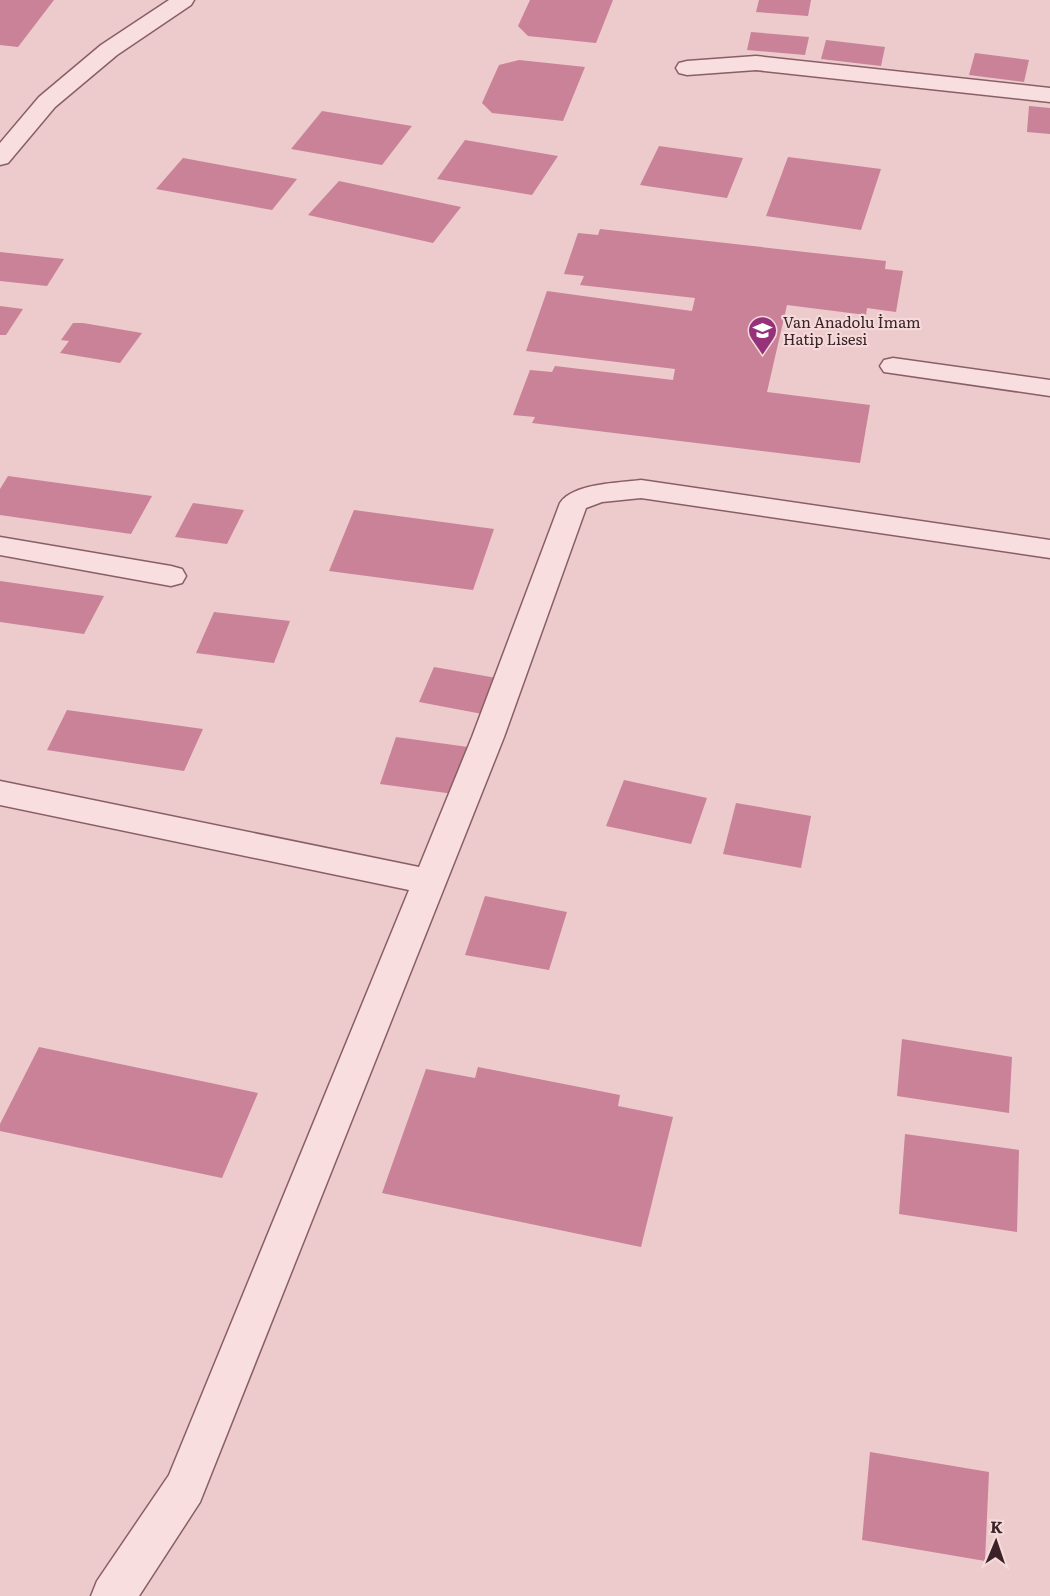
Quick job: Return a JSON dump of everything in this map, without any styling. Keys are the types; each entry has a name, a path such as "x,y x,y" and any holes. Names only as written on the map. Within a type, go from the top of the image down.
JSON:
{"street":[{"path":"0,158 47,102 109,50 183,0"},
{"path":"687,68 756,63 1050,95"},
{"path":"893,366 1050,388"},
{"path":"113,1596 185,1488 488,737 574,502 597,494 641,489 1050,549"},
{"path":"0,546 171,576"},
{"path":"0,793 430,882"}],"building":[{"path":"0,0 54,0 18,47 0,45"},
{"path":"530,0 613,0 596,43 528,36 518,26"},
{"path":"759,0 811,0 808,16 756,12"},
{"path":"751,32 809,37 805,55 747,50"},
{"path":"826,40 885,47 881,66 821,59"},
{"path":"975,53 1029,60 1024,82 969,75"},
{"path":"519,60 585,67 563,121 492,113 482,103 499,65"},
{"path":"1029,106 1050,108 1050,134 1027,132"},
{"path":"322,111 412,126 382,165 291,149"},
{"path":"465,140 558,156 532,195 437,179"},
{"path":"659,146 743,158 727,198 640,185"},
{"path":"788,157 881,169 861,230 766,216"},
{"path":"183,158 297,179 272,210 156,189"},
{"path":"339,181 461,207 433,243 308,215"},
{"path":"600,229 886,261 885,269 903,271 896,312 867,308 866,315 787,305 767,392 870,405 860,463 532,423 535,417 513,415 530,370 552,372 555,366 673,380 675,369 526,351 547,291 692,311 695,298 580,285 584,276 564,274 578,233 598,235"},
{"path":"0,252 64,259 47,286 0,281"},
{"path":"0,306 23,309 6,335 0,335"},
{"path":"73,323 142,333 120,363 60,353 69,341 61,340"},
{"path":"8,476 152,496 131,534 0,515 0,489"},
{"path":"193,503 244,510 227,544 175,537"},
{"path":"354,510 494,529 473,590 329,571"},
{"path":"0,581 104,596 84,634 0,622"},
{"path":"214,612 290,621 274,663 196,653"},
{"path":"434,667 508,680 493,716 419,702"},
{"path":"67,710 203,729 184,771 47,750"},
{"path":"396,737 468,747 454,794 380,784"},
{"path":"624,780 707,798 691,844 606,826"},
{"path":"736,803 811,816 801,868 723,854"},
{"path":"485,896 567,912 549,970 465,955"},
{"path":"902,1039 1012,1057 1009,1113 897,1096"},
{"path":"39,1047 258,1093 222,1178 0,1131 0,1124"},
{"path":"478,1067 620,1095 618,1106 673,1117 641,1247 382,1193 426,1069 475,1078"},
{"path":"905,1134 1019,1150 1017,1232 899,1214"},
{"path":"870,1452 989,1472 985,1561 862,1540"}],"place":[{"name":"Van Anadolu İmam Hatip Lisesi","path":"762,356"}]}
